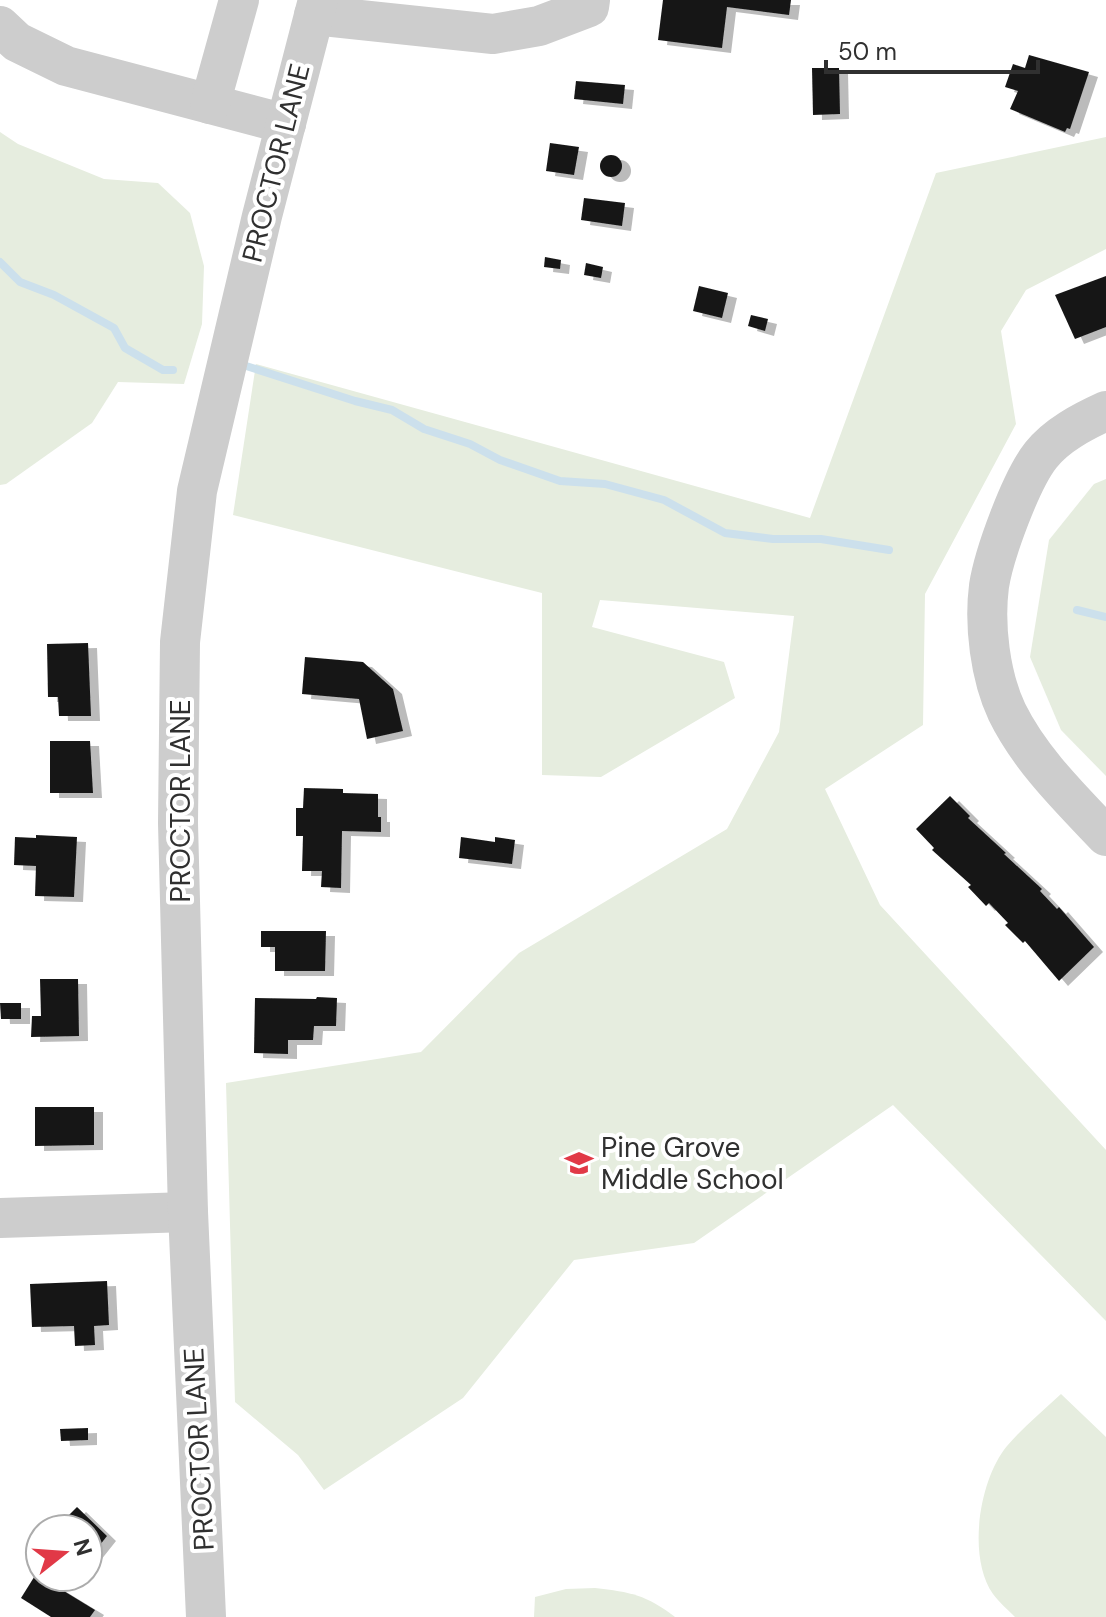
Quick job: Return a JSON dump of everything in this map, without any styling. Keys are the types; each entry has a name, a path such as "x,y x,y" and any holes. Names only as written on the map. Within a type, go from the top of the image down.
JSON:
{"street":[{"path":"210,104 239,0"},
{"path":"316,8 493,34 539,26 589,7 590,0"},
{"name":"PROCTOR LANE","path":"206,1617 188,1212 178,823 180,642 197,491 316,8"},
{"path":"0,26 17,42 66,66 286,124"},
{"path":"1106,411 1069,430 1041,455 1010,516 989,583 988,607 990,644 1007,711 1050,777 1106,836"},
{"path":"0,1218 188,1212"}],"shaded area":[{"path":"0,132 18,144 104,179 158,183 190,213 204,266 202,324 184,384 118,382 92,423 6,484 0,485"},
{"path":"1106,137 1106,249 1026,290 1001,331 1016,424 925,594 923,725 825,789 880,905 1106,1150 1106,1321 893,1105 694,1243 574,1260 463,1398 324,1490 298,1455 235,1402 226,1083 421,1052 519,953 727,829 779,732 794,616 600,600 592,627 724,662 735,698 601,777 542,775 542,593 233,515 256,364 810,518 936,173"},
{"path":"1106,479 1106,776 1061,730 1030,657 1049,540 1094,484"},
{"path":"1061,1394 1106,1437 1106,1617 1015,1617 993,1594 980,1560 983,1498 989,1478 1007,1446"},
{"path":"595,1588 638,1596 675,1617 534,1617 535,1597 566,1589"}],"building":[{"path":"663,0 791,0 789,15 727,7 722,48 658,40"},
{"path":"1029,55 1089,72 1070,129 1067,128 1065,132 1010,109 1018,91 1005,87 1013,64 1025,68"},
{"path":"812,68 839,68 840,114 813,115"},
{"path":"576,81 625,85 623,104 574,99"},
{"path":"550,143 579,147 574,175 546,171"},
{"path":"611,155 619,158 622,166 619,174 611,177 603,174 600,166 603,158"},
{"path":"584,198 625,203 622,226 581,220"},
{"path":"545,257 561,260 560,269 544,267"},
{"path":"586,263 603,267 601,278 584,275"},
{"path":"1106,276 1106,327 1075,339 1055,295"},
{"path":"699,286 728,293 722,318 693,311"},
{"path":"751,315 768,319 765,331 748,326"},
{"path":"88,643 91,716 59,716 58,697 48,697 47,644"},
{"path":"305,657 363,662 393,689 403,731 367,739 359,699 302,694"},
{"path":"50,741 90,741 93,793 50,793"},
{"path":"304,788 378,794 381,832 342,831 341,888 321,887 322,871 302,871 303,836 296,836 296,808 303,808"},
{"path":"950,796 1094,947 1059,981 1025,941 1023,943 1005,925 1008,923 989,903 986,906 968,887 971,885 932,850 934,848 916,829"},
{"path":"36,835 77,837 74,897 35,896 36,866 14,865 15,837 36,838"},
{"path":"461,837 495,842 495,837 515,840 512,864 459,858"},
{"path":"261,931 326,931 325,971 275,971 275,947 261,947"},
{"path":"40,979 78,979 79,1036 31,1037 32,1016 41,1016"},
{"path":"255,998 337,998 336,1026 314,1026 313,1040 288,1040 288,1054 254,1053"},
{"path":"0,1003 21,1003 21,1019 1,1019"},
{"path":"35,1107 94,1107 94,1145 35,1146"},
{"path":"107,1281 109,1325 94,1326 95,1345 75,1346 74,1326 32,1327 30,1284"},
{"path":"88,1428 88,1440 61,1441 60,1429"},
{"path":"24,1593 67,1593 95,1610 90,1617 51,1617 21,1598"}],"waterway":[{"path":"0,262 20,282 54,295 114,328 125,348 163,370 173,370"},
{"path":"240,364 392,410 424,429 470,444 500,460 560,481 605,484 664,500 725,533 773,539 821,539 889,550"},
{"path":"1077,610 1106,617"}],"place":[{"name":"Pine Grove Middle School","path":"579,1163"}]}
